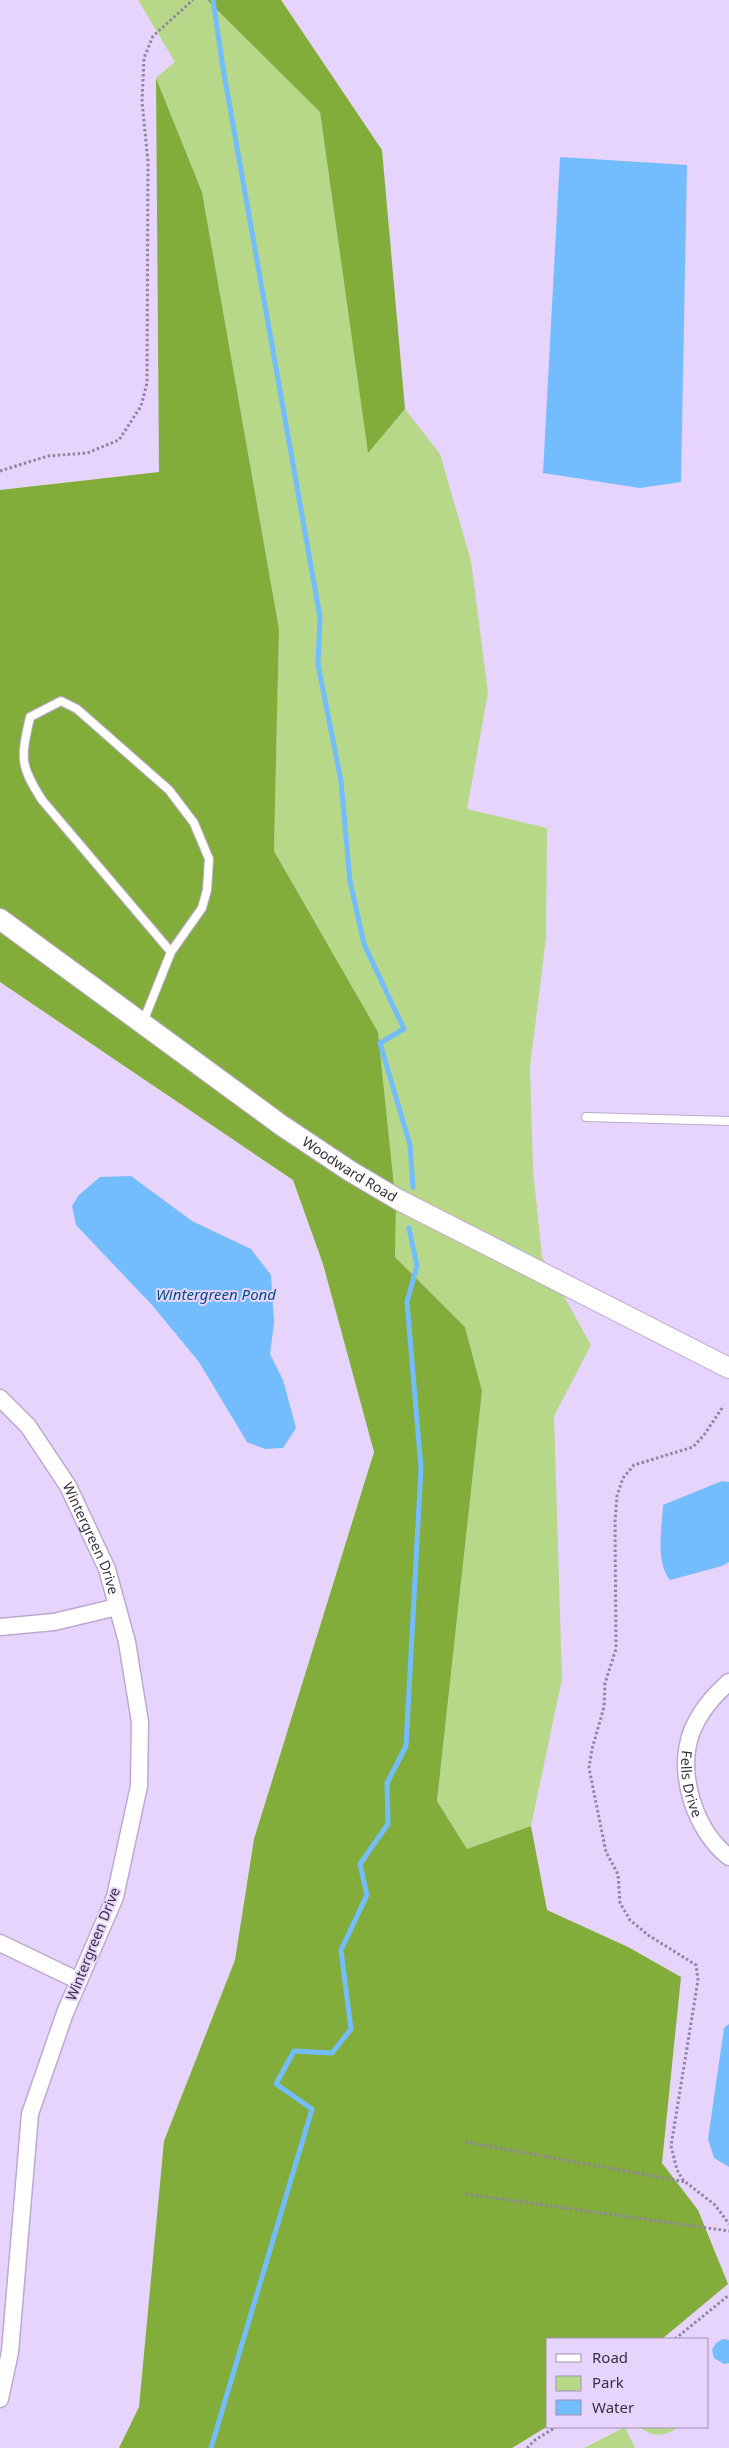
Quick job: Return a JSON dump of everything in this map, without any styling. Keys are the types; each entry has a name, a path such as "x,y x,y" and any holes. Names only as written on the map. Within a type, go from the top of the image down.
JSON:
{"street":[{"name":"Woodward Road","path":"0,919 281,1126 350,1171 408,1204 729,1368"},
{"name":"Wintergreen Drive","path":"0,1398 28,1426 68,1486 107,1569 127,1642 140,1722 139,1786 115,1897 47,2060 30,2114 10,2352 0,2399"},
{"path":"0,1627 16,1628 54,1622 117,1607"},
{"name":"Fells Drive","path":"729,1682 705,1707 692,1731 688,1748 687,1771 696,1813 706,1834 718,1849 729,1857"},
{"path":"0,1943 79,1981"}],"lane":[{"path":"142,1024 170,952 202,908 207,890 209,859 194,822 169,790 77,709 61,701 30,717 22,753 28,778 42,800 170,952"},
{"path":"586,1117 729,1121"}],"path":[{"path":"0,471 48,456 87,452 119,440 140,406 147,382 148,162 142,102 144,58 153,36 193,0"},
{"path":"722,1408 704,1435 693,1447 634,1465 623,1478 617,1496 616,1649 605,1683 604,1707 592,1749 589,1768 606,1852 618,1874 620,1903 630,1920 648,1936 696,1965 698,1980 671,2146 677,2170 686,2182 714,2205 729,2224"},
{"path":"465,2142 686,2182"},
{"path":"466,2194 729,2231"},
{"path":"676,2338 729,2295"},
{"path":"527,2448 535,2440 554,2428"}],"green space":[{"path":"138,0 207,0 320,112 368,452 405,409 440,454 471,561 488,693 467,809 547,828 546,938 530,1067 533,1169 542,1257 591,1345 554,1416 562,1679 531,1826 467,1849 437,1801 482,1391 465,1327 395,1257 396,1205 378,1032 274,851 279,629 202,192 156,78 175,62"},
{"path":"207,0 281,0 382,150 405,409 368,453 320,112"},
{"path":"156,78 202,192 279,629 274,851 378,1032 396,1205 395,1257 465,1327 482,1391 437,1801 467,1849 531,1826 547,1910 628,1947 681,1977 662,2163 698,2210 728,2284 663,2338 546,2338 546,2427 512,2448 119,2448 139,2407 164,2141 235,1960 254,1839 374,1452 323,1264 293,1180 0,982 0,490 159,472"},
{"path":"625,2428 635,2448 584,2448"},
{"path":"641,2428 676,2428 664,2434 649,2433"}],"water":[{"path":"560,157 687,165 681,482 640,488 543,473"},
{"name":"Wintergreen Pond","path":"131,1176 192,1221 251,1249 271,1275 274,1323 270,1354 283,1380 296,1428 283,1448 265,1449 247,1442 199,1362 152,1305 76,1225 72,1206 79,1195 100,1177"},
{"path":"722,1481 729,1482 729,1562 722,1566 670,1580 662,1564 660,1544 663,1505"},
{"path":"729,2024 729,2167 714,2158 708,2139 724,2028"},
{"path":"723,2339 729,2340 729,2363 724,2364 714,2358 712,2350 716,2343"}],"waterway":[{"path":"213,0 223,68 320,617 318,664 341,781 350,881 364,944 404,1029 380,1043 410,1145 413,1187"},
{"path":"211,2448 312,2109 276,2084 294,2051 332,2053 351,2029 341,1950 367,1895 360,1864 388,1824 387,1783 406,1746 421,1468 407,1302 417,1266 409,1228"}]}
